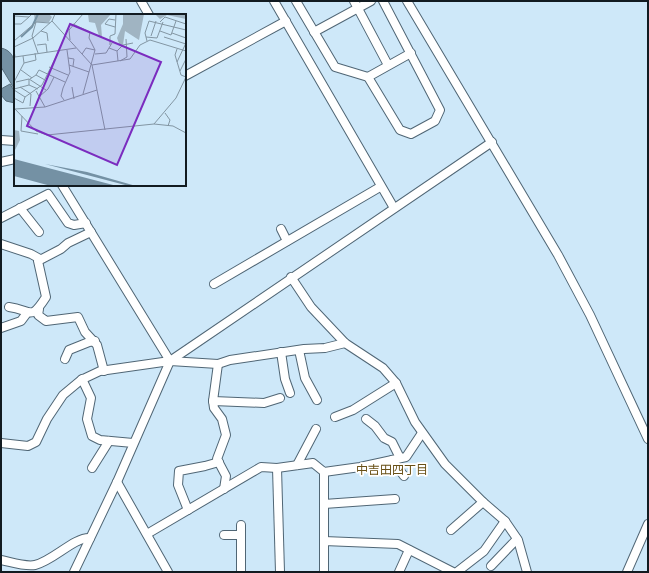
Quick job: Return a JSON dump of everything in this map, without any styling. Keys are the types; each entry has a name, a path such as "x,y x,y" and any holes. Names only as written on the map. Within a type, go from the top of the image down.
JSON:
{"street":[{"path":"141,1 148,14"},
{"path":"274,1 380,187 394,208"},
{"path":"296,1 336,67 368,77 400,130 411,134 435,121 440,110 383,1"},
{"path":"314,32 356,5 371,1"},
{"path":"407,1 558,255 590,315 648,438"},
{"path":"356,5 388,65"},
{"path":"186,75 286,21"},
{"path":"368,77 411,53"},
{"path":"1,140 14,141"},
{"path":"74,572 117,482 170,361 291,277 492,142"},
{"path":"1,162 14,160"},
{"path":"63,186 170,361"},
{"path":"214,284 380,187"},
{"path":"1,218 48,194 68,223 74,225 86,223"},
{"path":"20,208 39,232"},
{"path":"281,229 287,241"},
{"path":"91,232 38,261 46,297 39,309 38,315 46,321 78,316 85,332 95,342 104,371"},
{"path":"1,244 31,254 40,259"},
{"path":"291,277 311,307 345,343 383,368 396,383 422,433 445,464 482,502 505,520 517,539 528,572"},
{"path":"9,307 17,308 27,313 32,313 39,309"},
{"path":"1,328 21,321 27,313"},
{"path":"65,359 69,350 89,342 95,342"},
{"path":"1,443 28,446 36,442 47,419 64,395 82,379 104,371 170,361 218,364 230,360 281,352 325,348 345,343"},
{"path":"299,350 305,378 317,400"},
{"path":"281,352 285,379 290,393"},
{"path":"218,364 213,401 214,408 222,419 226,435 217,459 226,476 224,489"},
{"path":"82,379 91,398 87,419 92,436 100,440 134,443"},
{"path":"335,417 353,410 396,383"},
{"path":"213,401 264,403 280,398"},
{"path":"366,419 375,426 384,438 392,442 396,459 404,476"},
{"path":"298,465 316,429"},
{"path":"147,534 261,467 278,468 313,463 324,472 360,467 406,457 422,433"},
{"path":"92,468 109,441"},
{"path":"188,510 178,485 177,470 205,466 219,462"},
{"path":"278,468 280,572"},
{"path":"324,472 324,572"},
{"path":"117,482 168,572"},
{"path":"324,504 395,499"},
{"path":"451,530 482,502"},
{"path":"457,572 484,551 505,520"},
{"path":"627,572 648,524"},
{"path":"240,572 241,525"},
{"path":"224,535 241,535"},
{"path":"1,560 35,568 81,540 90,538"},
{"path":"491,566 517,539"},
{"path":"324,541 398,544 453,572"},
{"path":"399,572 409,550"}],"water":[{"path":"1,48 7,50 14,59 14,88 1,67"},
{"path":"10,84 14,90 14,103 6,101 1,95 1,89"}],"district":[{"name":"中吉田四丁目","path":"392,470"}]}
